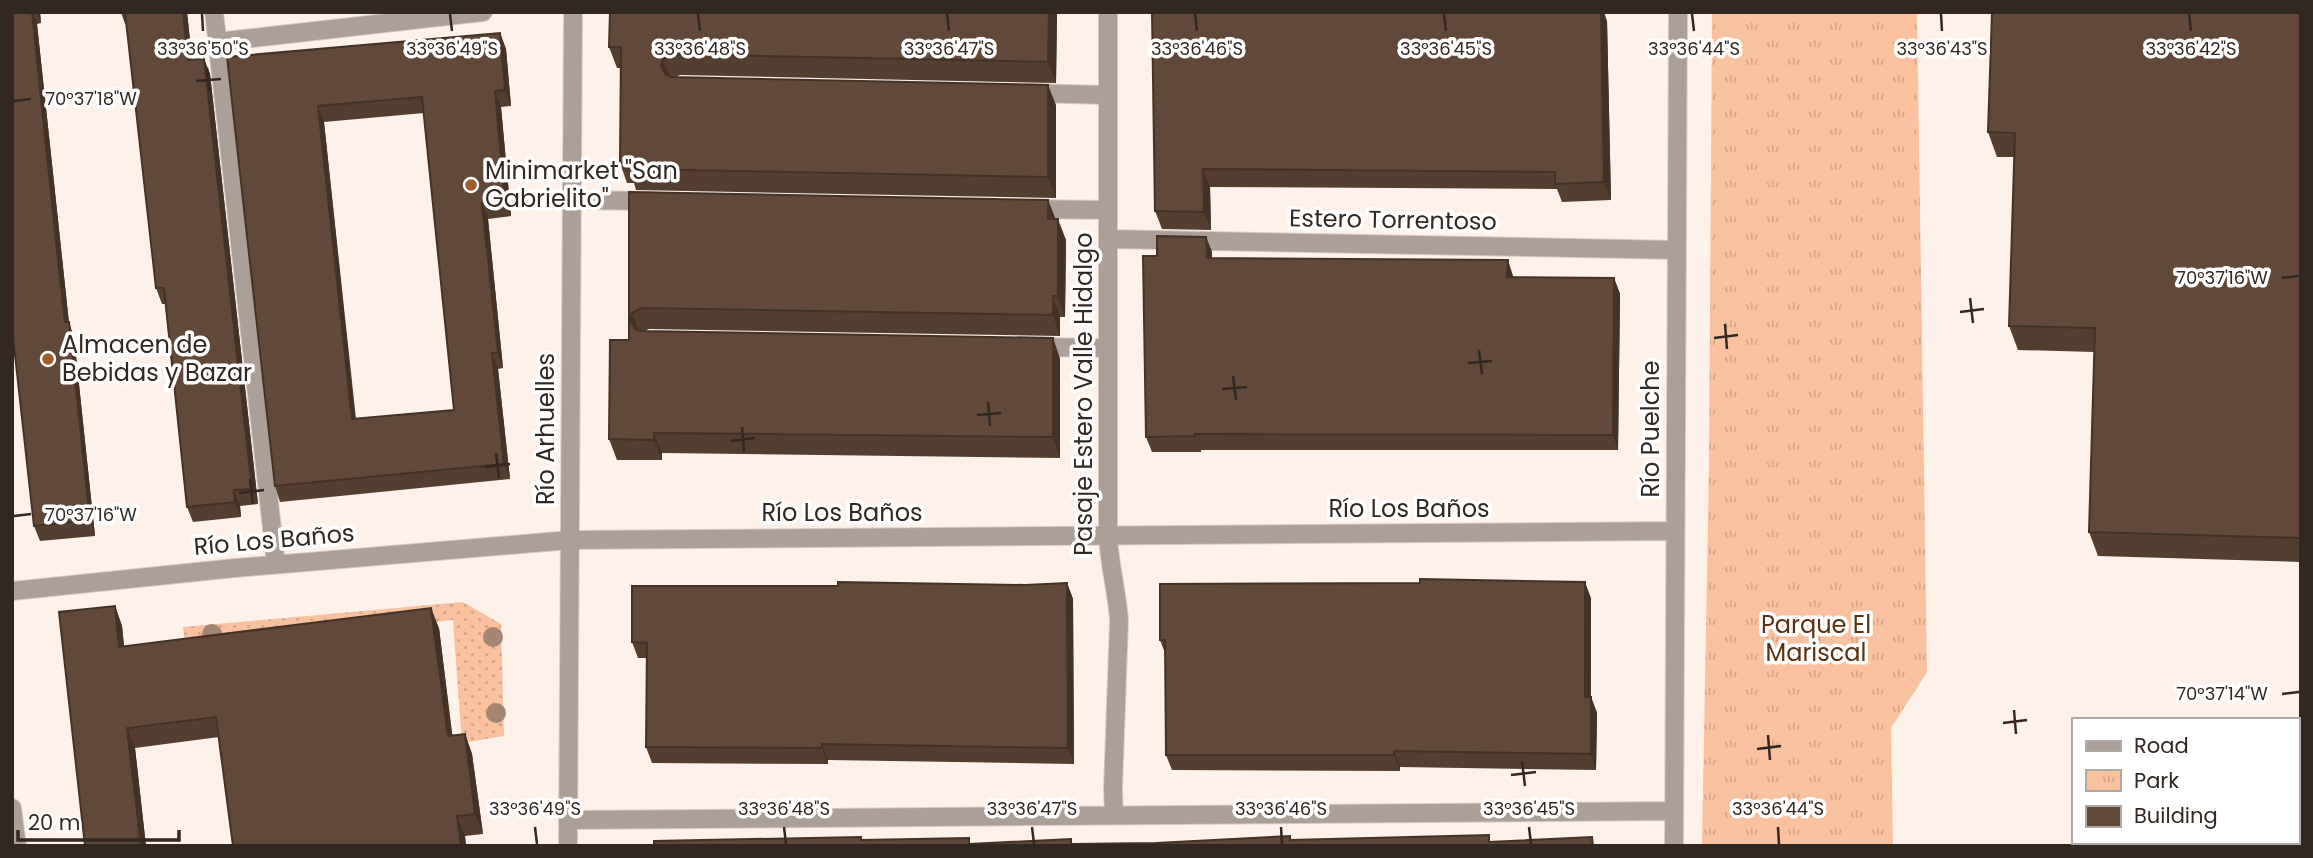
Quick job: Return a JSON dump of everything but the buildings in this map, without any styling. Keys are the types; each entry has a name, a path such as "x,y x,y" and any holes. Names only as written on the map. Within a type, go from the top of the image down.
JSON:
{"street":[{"path":"214,12 276,564"},
{"path":"217,42 483,12"},
{"name":"Río Arhuelles","path":"568,846 573,12"},
{"name":"Pasaje Estero Valle Hidalgo","path":"1108,12 1108,561 1118,600 1119,620 1114,815"},
{"name":"Río Puelche","path":"1674,846 1678,12"},
{"path":"1011,93 1108,95"},
{"path":"572,200 677,202"},
{"path":"1011,208 1107,210"},
{"name":"Estero Torrentoso","path":"1108,239 1677,250"},
{"path":"1010,346 1108,348"},
{"name":"Río Los Baños","path":"12,591 276,564 570,540 1675,531"},
{"path":"12,808 17,846"},
{"path":"568,820 1674,811"}],"green space":[{"name":"Parque El Mariscal","path":"1712,12 1917,12 1927,672 1891,728 1893,846 1702,846 1709,467"},
{"path":"463,602 501,624 504,736 462,743 453,620 186,652 183,627"}],"place":[{"name":"Minimarket \"San Gabrielito\"","path":"471,185"},
{"name":"Almacen de Bebidas y Bazar","path":"48,359"}]}
